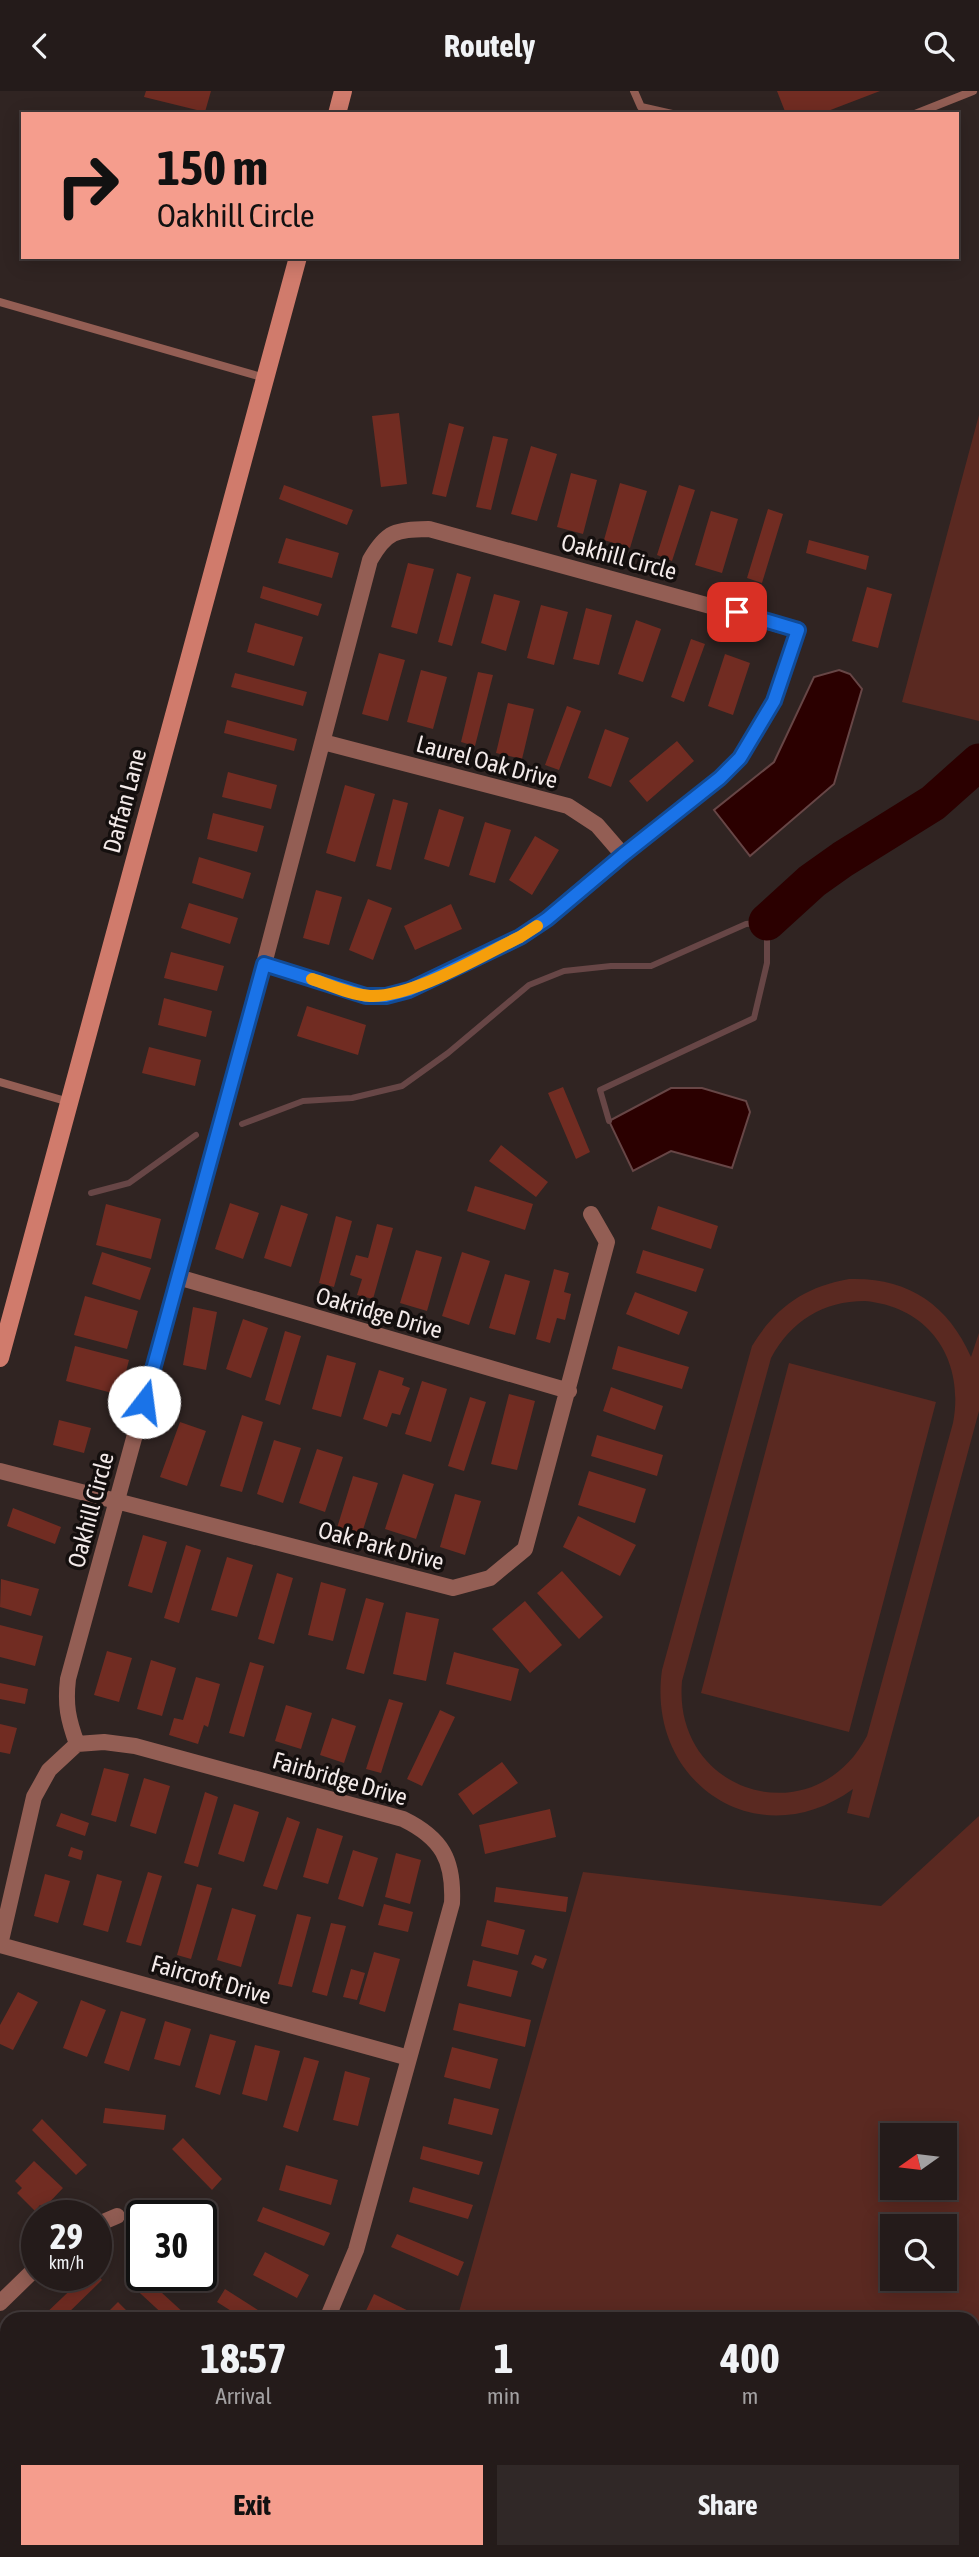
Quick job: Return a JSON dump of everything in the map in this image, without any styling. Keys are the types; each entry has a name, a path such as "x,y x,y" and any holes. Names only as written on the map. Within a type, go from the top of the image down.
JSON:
{"street":[{"path":"338,112 343,91"},
{"name":"Daffan Lane","path":"0,1358 297,259"},
{"name":"Oakhill Circle","path":"78,1744 65,1703 68,1679 264,964 370,560 380,541 400,530 429,529 798,630 774,701 740,758 720,778 547,919 520,937 409,990 386,996 366,996 264,964"},
{"name":"Laurel Oak Drive","path":"323,743 568,806 597,825 623,855"},
{"name":"Oak Park Drive","path":"0,1471 453,1588 490,1578 525,1549 569,1391 607,1242 591,1215"},
{"name":"Oakridge Drive","path":"178,1277 569,1391"},
{"name":"Fairbridge Drive","path":"78,1744 104,1742 135,1746 403,1819 422,1828 436,1840 447,1858 453,1881 452,1903 356,2250 330,2312"},
{"path":"0,1945 34,1797 49,1770 78,1744"},
{"name":"Faircroft Drive","path":"0,1945 409,2058"},
{"path":"112,2218 117,2216"},
{"path":"0,2303 21,2283"}],"lane":[{"path":"634,91 641,107 663,112"},
{"path":"920,112 973,91"},
{"path":"0,302 265,378"},
{"path":"0,1082 69,1102"}],"shaded area":[{"path":"979,415 979,721 902,702"},
{"path":"839,670 850,674 862,689 834,784 750,856 714,810 774,762 814,677"},
{"path":"671,1088 702,1088 746,1101 750,1112 732,1168 671,1151 633,1171 609,1121"},
{"path":"849,1279 870,1280 889,1283 923,1297 950,1322 971,1357 979,1333 979,1411 869,1818 847,1813 853,1789 817,1808 781,1815 747,1811 716,1798 690,1776 672,1746 662,1710 662,1670 752,1346 771,1321 792,1301 818,1287","holes":["865,1301 888,1305 925,1326 938,1341 948,1358 955,1400 953,1423 867,1736 843,1767 814,1786 783,1793 751,1789 722,1775 699,1751 685,1720 682,1681 771,1358 788,1333 822,1309"]},
{"path":"789,1363 936,1402 849,1732 701,1693"},
{"path":"979,1816 979,2312 459,2312 583,1872 881,1906"}],"building":[{"path":"146,91 211,91 205,112 144,97"},
{"path":"777,91 880,91 825,112 785,112"},
{"path":"399,413 407,484 381,487 372,416"},
{"path":"449,423 464,427 446,497 432,494"},
{"path":"493,436 508,439 491,510 476,507"},
{"path":"531,446 557,454 537,521 511,514"},
{"path":"571,473 597,480 583,534 557,527"},
{"path":"620,483 647,491 630,548 604,540"},
{"path":"284,485 353,510 347,525 279,499"},
{"path":"679,485 695,490 672,561 657,555"},
{"path":"768,509 783,514 762,583 747,578"},
{"path":"711,511 738,519 722,573 695,565"},
{"path":"286,538 339,553 332,578 278,563"},
{"path":"809,540 869,556 866,570 806,553"},
{"path":"408,563 434,569 417,634 391,627"},
{"path":"457,573 471,577 452,646 438,642"},
{"path":"263,586 322,604 318,616 260,598"},
{"path":"867,587 892,594 878,648 852,641"},
{"path":"494,594 520,601 506,651 481,643"},
{"path":"541,605 568,612 554,665 527,658"},
{"path":"586,608 612,615 599,665 573,659"},
{"path":"636,620 661,629 643,682 618,674"},
{"path":"255,623 303,637 294,666 247,652"},
{"path":"691,639 705,644 684,702 671,697"},
{"path":"379,653 405,660 388,721 362,714"},
{"path":"725,654 750,663 733,715 708,706"},
{"path":"421,670 447,677 433,729 407,722"},
{"path":"478,672 493,675 475,746 461,742"},
{"path":"235,673 307,692 303,706 231,687"},
{"path":"508,703 534,709 522,759 496,753"},
{"path":"567,706 581,711 559,770 545,765"},
{"path":"227,720 297,739 294,751 224,733"},
{"path":"605,729 629,738 611,787 588,778"},
{"path":"677,741 694,761 647,802 629,781"},
{"path":"228,772 277,785 271,809 222,797"},
{"path":"345,785 375,794 355,862 326,853"},
{"path":"393,799 408,803 391,870 376,866"},
{"path":"439,809 464,817 449,867 424,859"},
{"path":"213,813 264,826 257,852 207,839"},
{"path":"485,822 511,830 495,883 469,875"},
{"path":"535,836 559,850 532,895 509,880"},
{"path":"199,857 251,873 243,899 192,883"},
{"path":"316,890 342,897 329,945 303,938"},
{"path":"368,899 392,908 373,960 349,950"},
{"path":"189,903 238,918 230,944 181,928"},
{"path":"451,904 462,929 415,950 404,926"},
{"path":"171,952 224,966 217,991 164,978"},
{"path":"164,998 212,1011 206,1037 158,1025"},
{"path":"307,1006 366,1025 358,1055 297,1036"},
{"path":"149,1047 201,1060 195,1086 142,1073"},
{"path":"563,1087 590,1152 576,1159 548,1093"},
{"path":"501,1145 548,1182 536,1197 489,1161"},
{"path":"475,1186 533,1204 525,1230 467,1211"},
{"path":"230,1203 259,1213 243,1259 215,1249"},
{"path":"106,1204 161,1219 151,1259 96,1245"},
{"path":"281,1205 308,1214 291,1267 264,1258"},
{"path":"658,1206 718,1226 711,1249 651,1229"},
{"path":"336,1216 352,1221 334,1287 319,1283"},
{"path":"377,1224 393,1228 373,1299 357,1295 362,1279 350,1275 356,1255 368,1258"},
{"path":"416,1250 442,1257 427,1311 400,1303"},
{"path":"643,1250 704,1269 696,1292 636,1273"},
{"path":"102,1252 151,1268 140,1300 92,1284"},
{"path":"462,1252 490,1261 469,1325 442,1316"},
{"path":"554,1269 569,1273 564,1292 571,1294 565,1320 557,1318 550,1343 536,1339"},
{"path":"505,1274 530,1281 515,1335 489,1328"},
{"path":"635,1292 688,1312 679,1335 626,1314"},
{"path":"85,1296 138,1311 127,1349 74,1335"},
{"path":"193,1307 217,1312 206,1370 183,1365"},
{"path":"243,1319 268,1328 251,1378 226,1369"},
{"path":"285,1331 301,1336 280,1405 265,1400"},
{"path":"75,1346 129,1360 120,1395 66,1381"},
{"path":"618,1346 689,1367 682,1389 612,1369"},
{"path":"327,1355 356,1363 341,1417 312,1409"},
{"path":"379,1370 404,1378 402,1385 410,1388 400,1415 392,1413 387,1427 363,1419"},
{"path":"422,1381 447,1389 431,1442 405,1434"},
{"path":"611,1387 663,1406 655,1430 603,1411"},
{"path":"509,1394 535,1401 517,1470 491,1464"},
{"path":"470,1397 486,1402 464,1471 448,1466"},
{"path":"242,1415 263,1422 242,1492 220,1486"},
{"path":"59,1420 91,1428 84,1453 53,1445"},
{"path":"180,1422 206,1431 187,1486 160,1477"},
{"path":"597,1435 663,1455 657,1476 591,1456"},
{"path":"274,1440 301,1448 283,1503 257,1494"},
{"path":"317,1449 343,1457 325,1512 299,1503"},
{"path":"589,1471 646,1489 635,1523 578,1505"},
{"path":"403,1474 434,1484 416,1539 385,1529"},
{"path":"353,1476 378,1483 361,1536 337,1528"},
{"path":"455,1494 481,1501 465,1555 440,1547"},
{"path":"13,1508 61,1527 55,1544 7,1526"},
{"path":"578,1516 636,1545 620,1576 563,1547"},
{"path":"143,1535 167,1542 152,1593 128,1586"},
{"path":"186,1545 201,1550 179,1623 164,1618"},
{"path":"227,1557 253,1565 237,1617 211,1610"},
{"path":"562,1571 603,1617 579,1639 537,1593"},
{"path":"277,1573 293,1578 274,1644 258,1639"},
{"path":"1,1579 39,1589 31,1616 0,1607"},
{"path":"321,1582 346,1589 333,1641 308,1635"},
{"path":"366,1598 384,1603 364,1674 346,1669"},
{"path":"525,1601 562,1645 530,1673 492,1629"},
{"path":"406,1612 439,1619 426,1681 393,1674"},
{"path":"0,1625 43,1636 35,1666 0,1657"},
{"path":"107,1651 132,1658 119,1702 94,1695"},
{"path":"454,1652 519,1669 511,1701 446,1684"},
{"path":"151,1660 176,1668 162,1716 137,1709"},
{"path":"250,1662 264,1666 244,1737 229,1733"},
{"path":"196,1677 220,1684 208,1727 204,1725 198,1744 169,1735 174,1718 183,1720"},
{"path":"0,1683 28,1689 25,1704 0,1699"},
{"path":"389,1699 403,1703 381,1773 366,1769"},
{"path":"286,1705 312,1713 301,1749 275,1741"},
{"path":"440,1710 455,1717 422,1786 407,1779"},
{"path":"332,1718 356,1726 344,1763 320,1755"},
{"path":"0,1724 17,1728 10,1754 0,1752"},
{"path":"502,1762 518,1783 473,1815 458,1794"},
{"path":"104,1768 129,1774 116,1822 91,1815"},
{"path":"144,1778 170,1786 156,1834 130,1826"},
{"path":"205,1792 218,1797 198,1867 184,1863"},
{"path":"234,1804 259,1812 244,1862 218,1854"},
{"path":"550,1809 556,1837 485,1854 479,1825"},
{"path":"61,1813 89,1823 85,1836 56,1826"},
{"path":"287,1817 300,1822 277,1890 263,1886"},
{"path":"317,1828 343,1836 328,1884 303,1877"},
{"path":"71,1847 83,1851 81,1860 68,1856"},
{"path":"353,1850 378,1858 363,1907 338,1899"},
{"path":"396,1853 421,1860 410,1904 385,1897"},
{"path":"148,1872 162,1876 141,1946 126,1942"},
{"path":"45,1874 70,1881 58,1923 34,1916"},
{"path":"97,1874 122,1881 108,1932 83,1925"},
{"path":"197,1884 212,1888 191,1959 177,1955"},
{"path":"496,1887 568,1897 566,1912 494,1902"},
{"path":"384,1904 413,1912 408,1932 378,1925"},
{"path":"232,1908 256,1915 241,1967 217,1960"},
{"path":"297,1914 311,1917 292,1987 278,1984"},
{"path":"487,1920 525,1930 518,1955 481,1946"},
{"path":"331,1923 346,1926 327,1996 312,1992"},
{"path":"374,1952 400,1959 385,2012 359,2004"},
{"path":"535,1955 547,1959 543,1969 531,1964"},
{"path":"473,1960 518,1971 511,1997 467,1986"},
{"path":"351,1969 365,1973 357,2000 343,1997"},
{"path":"18,1992 38,2002 13,2050 0,2044 0,2025"},
{"path":"81,2000 106,2010 87,2057 63,2048"},
{"path":"459,2003 531,2020 525,2047 453,2030"},
{"path":"121,2011 146,2019 129,2071 104,2063"},
{"path":"165,2021 191,2029 180,2066 154,2059"},
{"path":"210,2034 236,2041 220,2095 195,2087"},
{"path":"255,2045 280,2051 267,2101 242,2094"},
{"path":"452,2047 498,2059 490,2089 444,2077"},
{"path":"304,2057 319,2061 298,2132 283,2127"},
{"path":"345,2071 370,2078 358,2126 333,2120"},
{"path":"454,2098 499,2109 492,2135 448,2124"},
{"path":"105,2108 166,2115 164,2130 103,2123"},
{"path":"42,2119 87,2165 76,2175 32,2130"},
{"path":"183,2138 222,2179 212,2190 172,2149"},
{"path":"423,2146 483,2162 479,2175 420,2159"},
{"path":"34,2161 63,2188 52,2200 24,2200 17,2193 22,2188 15,2181"},
{"path":"286,2165 338,2180 331,2205 279,2190"},
{"path":"413,2187 473,2205 468,2219 409,2202"},
{"path":"263,2207 330,2233 324,2246 257,2221"},
{"path":"397,2234 464,2262 458,2276 391,2247"},
{"path":"265,2252 309,2275 297,2298 253,2275"},
{"path":"225,2289 261,2312 233,2312 217,2302"},
{"path":"69,2291 91,2291 69,2312 47,2312"},
{"path":"138,2291 160,2291 183,2312 160,2312"},
{"path":"374,2294 411,2312 365,2312"},
{"path":"118,2302 128,2312 108,2312"}],"waterway":[{"path":"767,922 812,881 933,803 979,762"},
{"path":"242,1124 303,1101 352,1098 402,1086 448,1053 529,985 564,971 611,966 651,966 746,924 767,922 767,963 754,1018 600,1090 609,1121"},
{"path":"91,1193 129,1183 196,1135"}],"slow traffic":[{"path":"312,979 366,996 386,996 409,990 520,937 537,926"}],"route":[{"path":"144,1402 264,964 366,996 386,996 409,990 520,937 547,919 720,778 740,758 774,701 798,630 737,612"}]}
